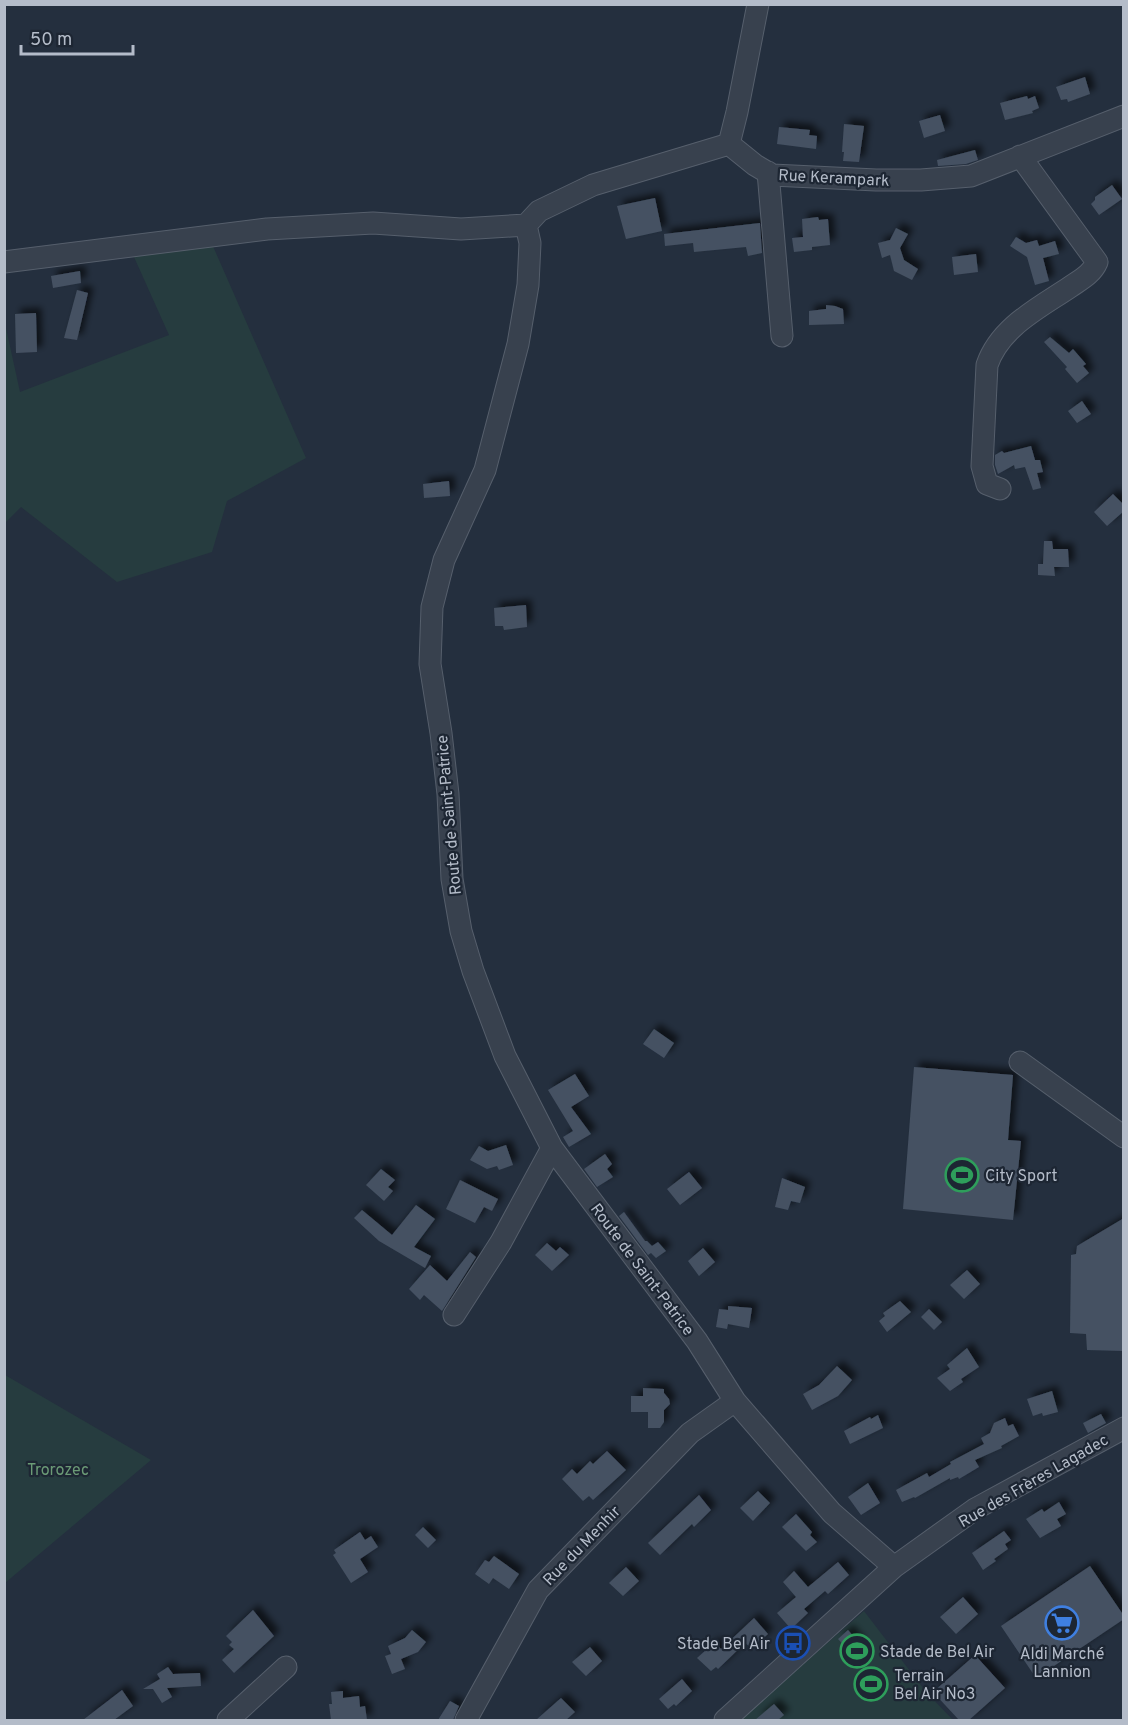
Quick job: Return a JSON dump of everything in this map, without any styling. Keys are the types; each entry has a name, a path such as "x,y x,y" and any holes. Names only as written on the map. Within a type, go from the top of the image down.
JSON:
{"street":[{"path":"4,262 267,229 374,223 461,229 526,225 539,211 593,185 729,144 758,4"},
{"name":"Rue Kerampark","path":"729,144 755,165 772,175 921,180 971,176 1124,116"},
{"path":"1000,489 987,484 982,466 987,365 992,351 1002,337 1019,322 1083,279 1094,269 1097,262 1020,156"},
{"path":"768,172 782,336"},
{"name":"Route de Saint-Patrice","path":"526,225 530,243 528,285 518,344 485,470 444,560 432,607 430,664 448,794 452,879 461,930 473,971 505,1056 552,1148 697,1341 735,1401 832,1513 894,1568"},
{"path":"1020,1062 1124,1137"},
{"path":"454,1315 501,1242 552,1148"},
{"name":"Rue du Menhir","path":"466,1720 538,1590 690,1433 735,1401"},
{"name":"Rue des Frères Lagadec","path":"725,1720 894,1568 975,1509 1124,1428"},
{"path":"228,1720 286,1667"}],"green space":[{"path":"205,228 306,458 227,501 212,552 117,582 21,507 5,523 4,319 20,392 169,335 134,257"},
{"name":"Trorozec","path":"5,1375 151,1460 5,1583"},
{"name":"Stade de Bel Air","path":"864,1611 926,1692 953,1720 739,1720"}],"building":[{"path":"1085,77 1090,94 1068,102 1067,99 1061,100 1056,87"},
{"path":"1027,96 1028,99 1035,96 1039,108 1032,111 1033,113 1005,120 1000,103"},
{"path":"940,115 945,131 924,138 919,121"},
{"path":"844,124 864,126 859,162 843,161"},
{"path":"779,127 810,130 809,135 817,136 816,149 777,144"},
{"path":"975,150 978,160 966,164 938,166 937,160"},
{"path":"1112,185 1122,199 1099,215 1091,204 1095,197"},
{"path":"655,198 662,231 626,239 617,206"},
{"path":"818,217 819,220 828,219 830,245 794,252 792,238 803,237 802,219"},
{"path":"760,223 762,253 748,256 746,247 694,252 693,243 665,246 664,234"},
{"path":"896,228 908,234 900,248 904,260 918,269 912,280 894,271 890,255 882,258 878,243 890,240"},
{"path":"1016,237 1026,243 1037,240 1039,246 1055,241 1059,254 1043,258 1049,281 1035,285 1027,257 1010,246"},
{"path":"976,254 978,272 954,275 952,257"},
{"path":"80,271 81,283 53,288 51,276"},
{"path":"77,290 88,293 77,340 64,338"},
{"path":"826,305 843,309 844,324 809,325 809,311 826,309"},
{"path":"36,313 37,352 16,353 15,314"},
{"path":"1050,337 1069,353 1073,349 1086,364 1083,366 1089,373 1077,383 1065,369 1067,367 1044,342"},
{"path":"1082,401 1091,414 1077,423 1068,411"},
{"path":"1031,446 1035,460 1040,460 1043,472 1037,473 1041,488 1033,490 1025,467 1015,469 1014,465 998,474 995,465 995,455 1002,451 1004,453"},
{"path":"449,481 450,496 424,498 423,484"},
{"path":"1113,494 1124,505 1124,511 1107,526 1094,512"},
{"path":"1044,541 1052,541 1053,549 1068,549 1069,567 1054,567 1055,576 1038,575 1038,564 1043,564"},
{"path":"526,605 527,627 504,630 503,626 495,626 494,608"},
{"path":"654,1029 674,1043 664,1058 643,1044"},
{"name":"City Sport","path":"914,1067 1013,1075 1008,1140 1021,1141 1013,1220 903,1209"},
{"path":"575,1074 589,1096 571,1107 591,1134 569,1147 563,1137 573,1131 548,1090"},
{"path":"506,1145 513,1165 499,1170 497,1166 487,1169 470,1160 479,1146 488,1151"},
{"path":"605,1154 612,1164 607,1169 613,1177 597,1187 584,1169"},
{"path":"381,1169 395,1180 388,1187 393,1191 384,1201 366,1185"},
{"path":"689,1172 702,1188 680,1205 667,1189"},
{"path":"782,1178 805,1187 800,1203 791,1201 788,1210 775,1207"},
{"path":"460,1180 498,1199 492,1211 484,1207 475,1223 446,1209"},
{"path":"416,1205 435,1219 414,1247 431,1256 425,1268 379,1241 354,1218 362,1210 392,1235"},
{"path":"624,1212 645,1241 652,1246 658,1242 666,1251 656,1258 651,1253 648,1255 619,1216"},
{"path":"1124,1218 1124,1351 1087,1350 1086,1334 1070,1333 1071,1255 1076,1254 1077,1246"},
{"path":"547,1243 556,1251 560,1247 569,1255 552,1271 535,1255"},
{"path":"703,1248 715,1262 699,1276 688,1261"},
{"path":"470,1252 476,1257 442,1311 424,1295 420,1300 409,1289 430,1265 447,1281"},
{"path":"967,1270 980,1284 964,1299 950,1285"},
{"path":"900,1301 911,1312 887,1332 879,1321 885,1316 883,1313"},
{"path":"728,1306 752,1308 749,1328 728,1324 727,1329 716,1327 719,1309 728,1310"},
{"path":"929,1309 942,1322 934,1330 921,1317"},
{"path":"967,1348 979,1367 961,1379 963,1382 950,1391 937,1378 950,1369 947,1365"},
{"path":"837,1366 852,1380 838,1396 812,1410 803,1394 819,1385"},
{"path":"643,1388 664,1389 669,1399 670,1404 664,1410 664,1422 660,1428 648,1428 648,1412 631,1412 631,1396 643,1396"},
{"path":"1052,1391 1058,1412 1033,1416 1027,1399"},
{"path":"1101,1414 1106,1423 1088,1433 1083,1423"},
{"path":"878,1415 883,1428 850,1444 844,1431"},
{"path":"1005,1418 1008,1426 1013,1424 1019,1436 1001,1446 1002,1448 975,1460 979,1467 959,1479 958,1477 950,1480 950,1478 915,1498 902,1502 896,1490 927,1473 929,1477 951,1464 950,1462 984,1444 981,1438 990,1433 994,1423"},
{"path":"607,1451 626,1470 593,1500 589,1496 583,1501 562,1479 572,1469 577,1474 590,1461 593,1464"},
{"path":"868,1483 880,1503 861,1515 848,1497"},
{"path":"758,1491 770,1503 753,1521 740,1508"},
{"path":"699,1495 711,1510 694,1527 692,1524 660,1555 648,1543"},
{"path":"1059,1502 1066,1514 1057,1519 1061,1526 1040,1538 1026,1519 1042,1509 1044,1512"},
{"path":"796,1514 812,1532 810,1535 817,1542 806,1551 782,1527"},
{"path":"423,1527 436,1540 428,1548 415,1535"},
{"path":"1004,1531 1011,1540 1005,1544 1008,1549 983,1570 972,1553"},
{"path":"360,1532 365,1540 371,1536 378,1547 360,1559 368,1572 351,1583 333,1555 336,1553 334,1550"},
{"path":"494,1556 519,1574 509,1589 493,1578 489,1584 475,1574 485,1560 489,1562"},
{"path":"838,1562 849,1575 828,1594 825,1591 804,1609 808,1613 791,1629 777,1613 796,1597 783,1582 794,1571 808,1587"},
{"name":"Aldi Marché Lannion","path":"1090,1566 1124,1619 1036,1678 1001,1626"},
{"path":"626,1567 639,1581 623,1596 609,1583"},
{"path":"963,1597 978,1614 956,1634 940,1617"},
{"path":"253,1610 274,1636 234,1673 222,1660 234,1649 229,1645 232,1642 226,1636"},
{"path":"754,1618 768,1634 755,1646 753,1643 749,1646 745,1643 718,1669 716,1667 711,1671 697,1658 715,1642 721,1649"},
{"path":"412,1630 426,1642 418,1652 401,1659 405,1669 392,1674 385,1656 391,1654 388,1646 405,1638"},
{"path":"848,1630 860,1644 850,1652 838,1639"},
{"path":"590,1647 602,1661 586,1676 572,1662"},
{"path":"975,1655 1005,1688 969,1720 959,1720 933,1692"},
{"path":"168,1667 173,1674 200,1673 201,1686 167,1688 172,1697 162,1703 153,1689 143,1689 160,1679 157,1674"},
{"path":"682,1679 692,1691 676,1706 674,1704 668,1709 659,1699"},
{"path":"122,1690 133,1706 114,1720 83,1720"},
{"path":"343,1691 343,1698 359,1696 360,1707 365,1706 367,1720 331,1720 329,1704 332,1704 331,1692"},
{"path":"561,1698 575,1712 566,1720 536,1720"},
{"path":"450,1701 459,1706 453,1720 438,1720"},
{"path":"774,1704 784,1715 778,1720 755,1720"}],"place":[{"name":"City Sport","path":"962,1175"},
{"name":"Aldi Marché Lannion","path":"1062,1623"},
{"name":"Stade Bel Air","path":"793,1643"},
{"name":"Stade de Bel Air","path":"857,1651"},
{"name":"Terrain Bel Air No3","path":"871,1684"}]}
